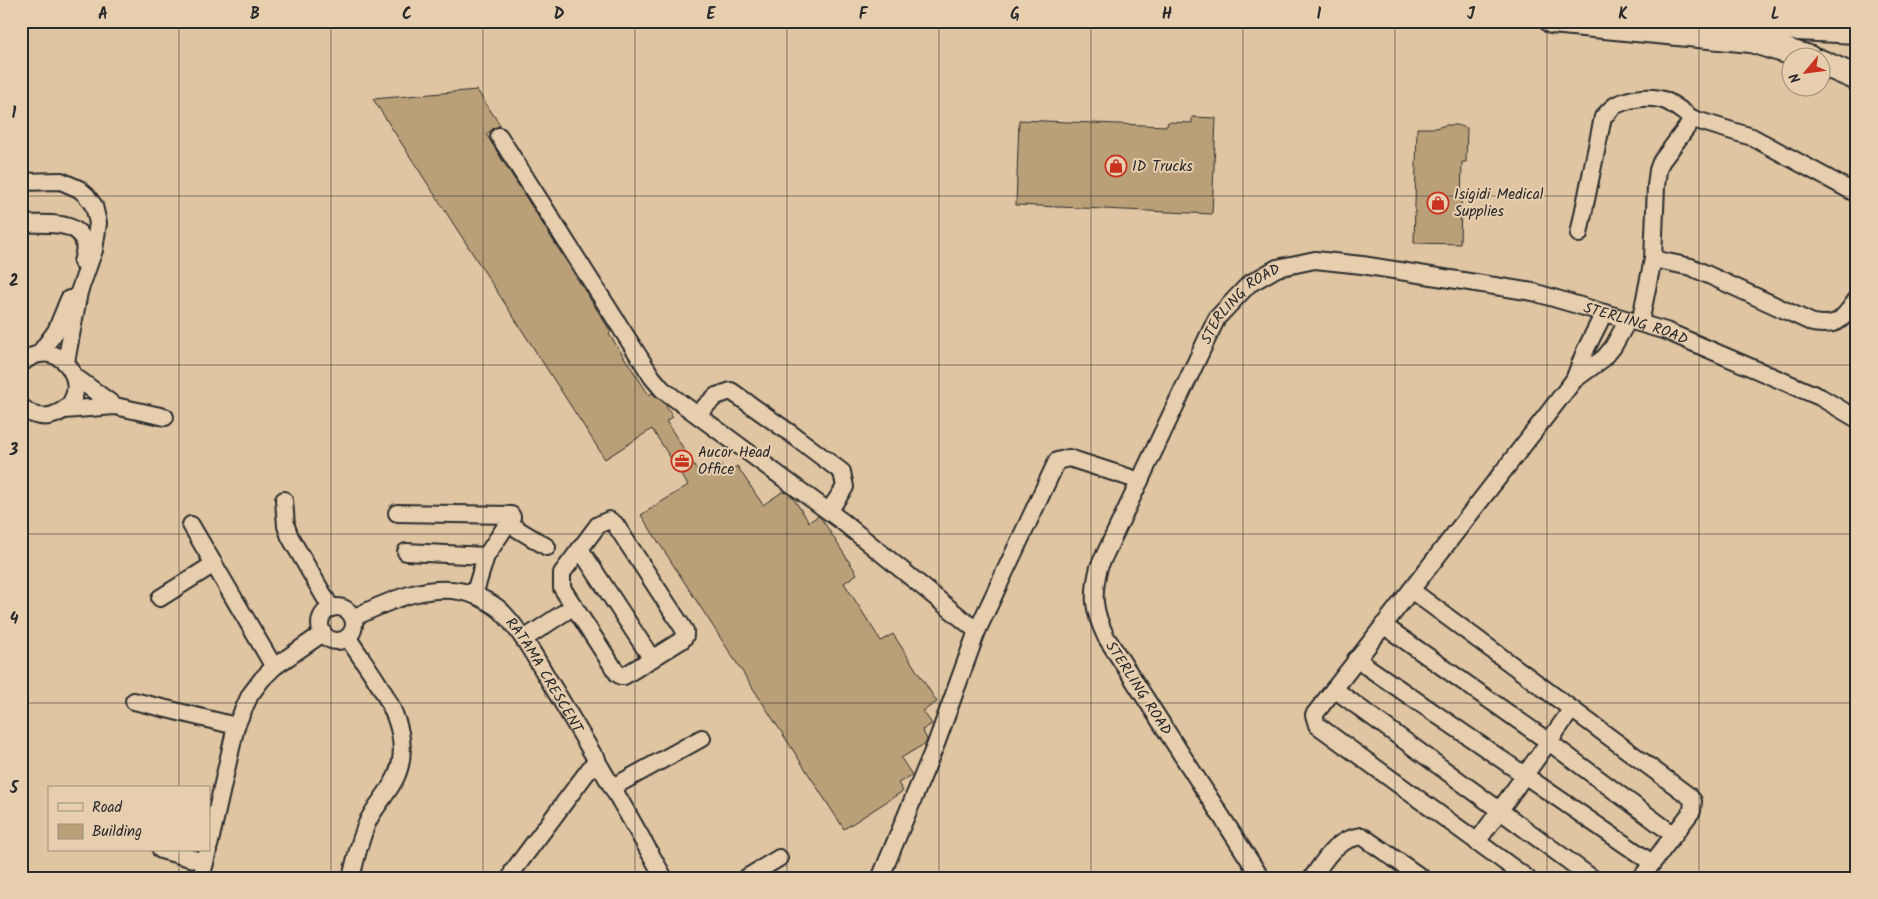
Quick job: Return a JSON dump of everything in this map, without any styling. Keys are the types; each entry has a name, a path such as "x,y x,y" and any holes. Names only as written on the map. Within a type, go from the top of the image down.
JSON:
{"highway":[{"path":"1552,21 1751,40 1780,49"},
{"path":"1684,21 1857,31"},
{"path":"1830,66 1857,78"}],"street":[{"path":"1579,234 1603,117 1617,104 1642,98 1666,101 1693,119 1752,137 1857,194"},
{"path":"1527,878 1317,725 1314,715 1574,380 1604,358 1634,322 1653,259 1658,170 1661,162 1693,119"},
{"path":"498,136 652,377 662,388 829,512 977,632"},
{"path":"21,182 62,181 79,189 94,206 98,223 94,250 78,292 70,369 76,384 75,395 69,406 59,413 48,417 36,416 21,406"},
{"path":"21,224 72,227 78,232 84,242 85,250 65,313 56,331 39,354"},
{"path":"1653,259 1691,267 1813,323 1828,326 1838,322 1857,299"},
{"name":"STERLING ROAD","path":"1261,878 1106,637 1098,621 1094,603 1094,589 1099,567 1217,318 1249,284 1277,268 1315,260 1362,265 1533,292 1666,331 1820,397 1857,419"},
{"path":"1574,380 1585,351 1604,313"},
{"path":"21,364 30,357 39,354 54,355 116,406"},
{"path":"697,414 716,396 731,391 797,438 842,472 845,486 829,512"},
{"path":"64,410 116,406 165,417"},
{"path":"882,874 936,744 977,632 1057,460 1069,458 1140,481"},
{"path":"284,500 286,526 290,537 331,608"},
{"path":"397,513 510,514 512,517 509,524 486,556 474,595"},
{"path":"609,520 615,524 685,632 682,640 624,676 620,676 562,588 562,573 580,549 598,525 609,520"},
{"path":"509,524 547,547"},
{"path":"191,525 274,667"},
{"path":"580,549 652,659"},
{"path":"406,552 486,556"},
{"path":"160,598 214,564"},
{"path":"1411,590 1689,796 1693,801 1692,811 1641,878"},
{"name":"RATAMA CRESCENT","path":"354,618 382,604 414,594 454,591 474,595 490,602 504,614 524,639 597,759 664,878"},
{"path":"524,639 574,606"},
{"path":"331,608 344,608 354,618 353,632 343,641 332,641 323,634 320,626 325,612 331,608"},
{"path":"1383,625 1549,742 1674,835"},
{"path":"210,840 236,726 250,695 262,678 274,667 323,634"},
{"path":"348,638 390,705 398,722 402,737 400,764 396,777 361,836 352,878"},
{"path":"1356,660 1526,774 1652,863"},
{"path":"1334,689 1592,878"},
{"path":"134,701 236,726"},
{"path":"1477,842 1572,710"},
{"path":"613,788 702,738"},
{"path":"511,878 513,871 597,759"},
{"path":"1312,878 1332,849 1352,837 1362,836 1422,878"},
{"path":"192,852 207,853 201,878"},
{"path":"746,878 779,858"}],"building":[{"name":"Aucor Head Office","path":"477,90 500,125 486,134 611,332 609,334 649,395 652,393 664,403 673,417 666,421 701,476 720,463 726,473 737,466 763,505 782,492 787,493 793,498 809,522 818,516 821,518 857,574 844,583 881,641 893,634 937,702 923,711 932,724 922,730 927,739 926,743 901,758 912,775 898,783 903,791 844,829 641,515 688,485 652,429 605,459 373,99"},
{"name":"ID Trucks","path":"1192,117 1216,118 1212,214 1016,205 1019,120 1167,126 1168,122 1192,123"},
{"name":"Isigidi Medical Supplies","path":"1446,125 1457,125 1467,128 1466,162 1462,162 1460,244 1414,243 1417,128 1436,128"}],"place":[{"name":"ID Trucks","path":"1116,166"},
{"name":"Isigidi Medical Supplies","path":"1438,203"},
{"name":"Aucor Head Office","path":"682,461"}]}
